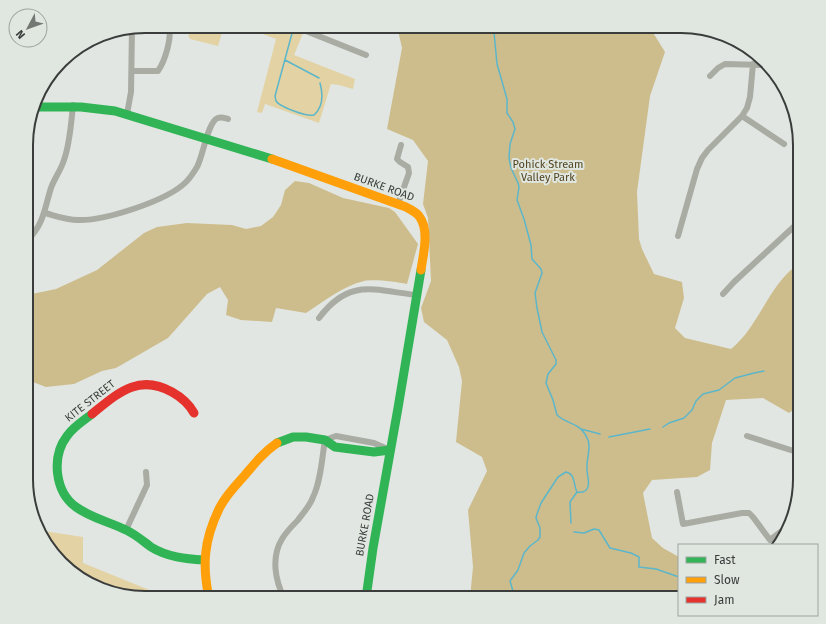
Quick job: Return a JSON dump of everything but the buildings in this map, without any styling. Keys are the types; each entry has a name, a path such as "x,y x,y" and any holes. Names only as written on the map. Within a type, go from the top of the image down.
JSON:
{"street":[{"path":"132,71 158,71 162,66 171,33"},
{"path":"311,33 366,55"},
{"path":"127,114 131,92 132,34"},
{"path":"710,76 718,68 726,64 758,64"},
{"path":"678,236 697,169 702,158 742,116 747,108 750,97 753,64"},
{"path":"33,233 40,224 52,188 64,162 68,146 72,105"},
{"name":"BURKE ROAD","path":"40,107 72,105 100,107 127,114 263,156 398,204 411,209 418,214 423,221 425,229 416,295 367,591"},
{"path":"742,116 784,144"},
{"path":"45,212 66,219 89,220 137,207 169,194 190,178 197,166 211,125 220,117 228,119"},
{"path":"398,204 409,173 408,167 397,158 401,146"},
{"path":"723,294 793,227"},
{"path":"319,318 334,300 343,294 353,291 372,290 416,295"},
{"name":"KITE STREET","path":"194,413 192,407 186,401 166,388 152,384 137,385 125,389 74,428 65,438 60,448 56,468 64,494 71,503 84,512 126,530 153,548 168,555 204,560"},
{"path":"747,436 793,451"},
{"path":"207,591 205,580 204,560 208,537 220,508 231,491 265,451 278,442 293,437 306,437 325,440 335,446 374,452 390,450"},
{"path":"281,591 276,579 276,556 282,538 307,508 313,497 325,440"},
{"path":"126,530 147,485 146,472"},
{"path":"677,492 683,524 748,513 753,517 770,540 778,534"}],"shaded area":[{"path":"192,33 222,33 218,46 190,39 188,35"},
{"path":"260,33 303,33 294,55 355,79 353,89 331,84 319,123 265,104 262,113 257,112 276,39"},
{"path":"46,531 83,537 83,563 152,591 123,589 102,583 71,563 56,547"}],"green space":[{"name":"Pohick Stream Valley Park","path":"399,33 653,33 665,52 650,96 637,192 639,239 654,274 682,282 684,298 675,328 685,338 731,349 750,329 772,293 793,269 793,410 789,413 763,398 726,400 712,443 710,470 697,477 652,480 643,493 652,538 663,548 678,556 678,591 471,591 473,567 468,510 487,471 482,457 456,442 462,381 459,367 447,340 424,322 421,308 431,281 428,218 423,204 428,161 413,140 387,129 402,48"},
{"path":"295,181 309,183 343,198 389,208 395,212 418,244 407,284 369,280 356,283 341,290 306,313 276,308 272,322 241,320 226,315 228,300 220,287 207,294 168,338 116,368 102,371 74,384 46,387 33,382 33,294 56,289 97,270 144,233 157,227 187,223 232,225 246,229 261,226 273,217 281,205 285,190"}],"waterway":[{"path":"292,33 275,96 276,101 294,111 314,115 317,112 322,100 320,83"},
{"path":"494,33 497,64 507,99 507,113 513,122 515,129 510,144 509,158 511,168 519,187 517,200 531,245 532,259 541,269 542,273 535,293 537,308 542,332 556,360 556,364 548,374 546,383 557,415 578,427 585,434 589,446 587,468 588,487 585,491 577,492 573,477 569,473 566,472 558,477 541,503 537,514 536,518 540,528 540,537 524,553 518,570 510,581 513,591"},
{"path":"285,60 319,78"},
{"path":"663,427 669,423 684,418 692,410 696,401 703,394 719,390 735,378 764,371"},
{"path":"581,429 600,434"},
{"path":"609,437 650,429"},
{"path":"571,523 570,502 577,492"},
{"path":"574,532 584,533 594,529 599,530 610,548 631,553 639,557 639,567 656,569 678,577"}],"traffic: fast":[{"path":"40,107 81,107 115,111 272,159"},
{"path":"367,591 421,270"},
{"path":"92,414 78,424 69,433 62,444 59,454 57,464 58,474 63,493 69,501 82,511 120,527 157,550 177,557 204,560"},
{"path":"277,443 293,437 306,437 325,440 335,447 374,452 390,450"}],"traffic: slow":[{"path":"272,159 406,207 415,212 422,222 425,235 421,270"},
{"path":"208,591 205,564 207,542 221,504 260,458 277,443"}],"traffic: jam":[{"path":"92,414 119,393 138,385 160,387 172,392 182,398 194,413"}]}
